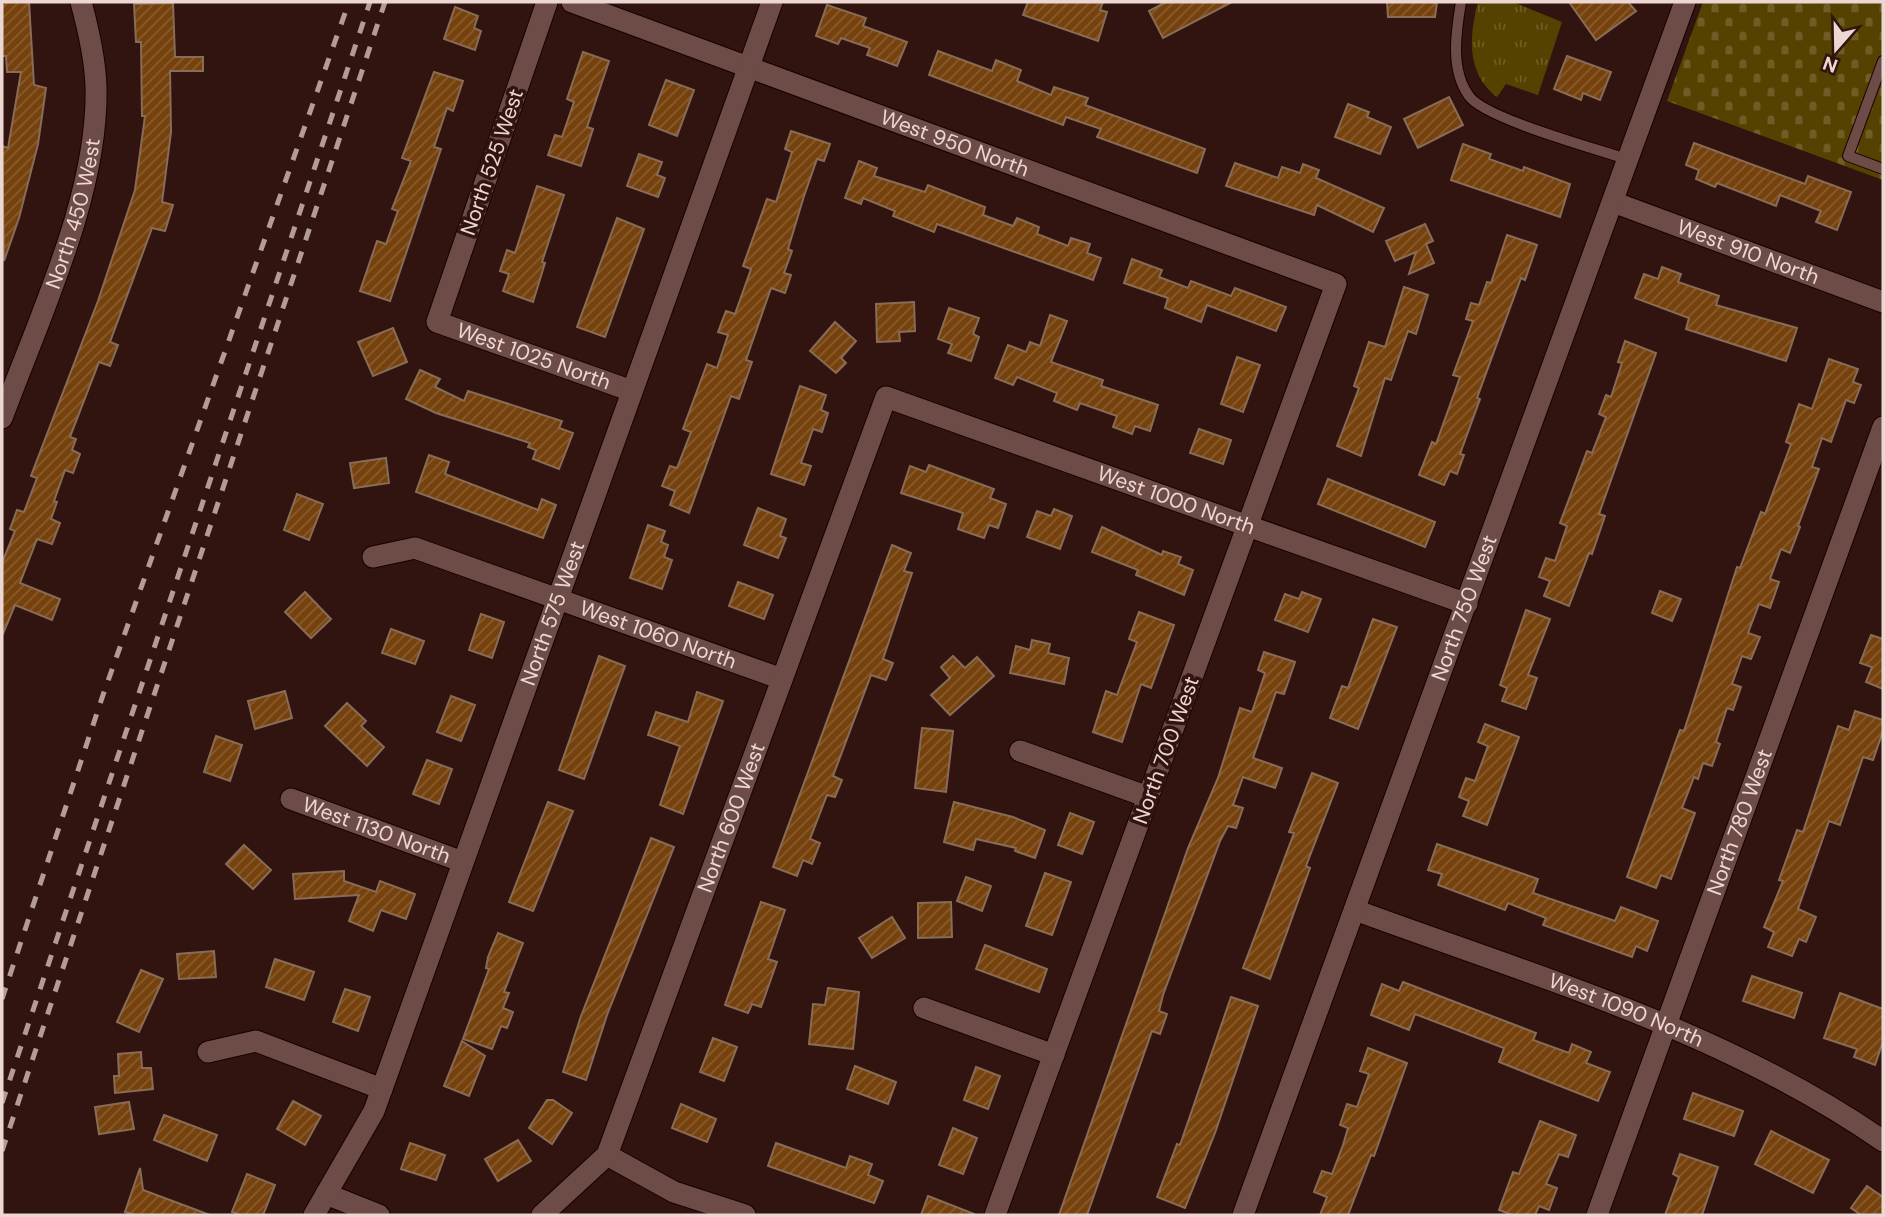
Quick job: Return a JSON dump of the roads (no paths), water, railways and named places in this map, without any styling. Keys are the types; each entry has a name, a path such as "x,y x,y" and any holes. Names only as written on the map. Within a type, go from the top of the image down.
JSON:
{"street":[{"name":"North 450 West","path":"2,418 84,195 94,136 96,85 80,2"},
{"name":"North 525 West","path":"437,322 547,2"},
{"name":"West 950 North","path":"572,2 1336,284"},
{"name":"North 575 West","path":"313,1215 374,1111 772,2"},
{"name":"North 750 West","path":"1243,1215 1685,2"},
{"name":"West 910 North","path":"1613,202 1883,302"},
{"name":"North 700 West","path":"995,1215 1336,284"},
{"name":"West 1025 North","path":"437,322 632,391"},
{"name":"West 1000 North","path":"886,397 1247,528 1467,604"},
{"name":"North 600 West","path":"542,1215 607,1155 886,397"},
{"name":"North 780 West","path":"1597,1215 1883,427"},
{"name":"West 1060 North","path":"373,557 415,548 782,679"},
{"path":"1020,751 1148,797"},
{"name":"West 1130 North","path":"291,799 463,862"},
{"name":"West 1090 North","path":"1355,910 1704,1039 1845,1114 1883,1141"},
{"path":"924,1008 1054,1055"},
{"path":"208,1052 256,1041 382,1089"},
{"path":"607,1155 674,1192 745,1215"},
{"path":"326,1194 379,1215"}],"lane":[{"path":"1461,2 1457,27 1457,69 1469,98 1493,114 1629,160"},
{"path":"1883,61 1848,156 1883,169"}],"railway":[{"path":"2,999 103,695 349,2"},
{"path":"2,1103 370,2"},
{"path":"2,1151 385,2"}]}
